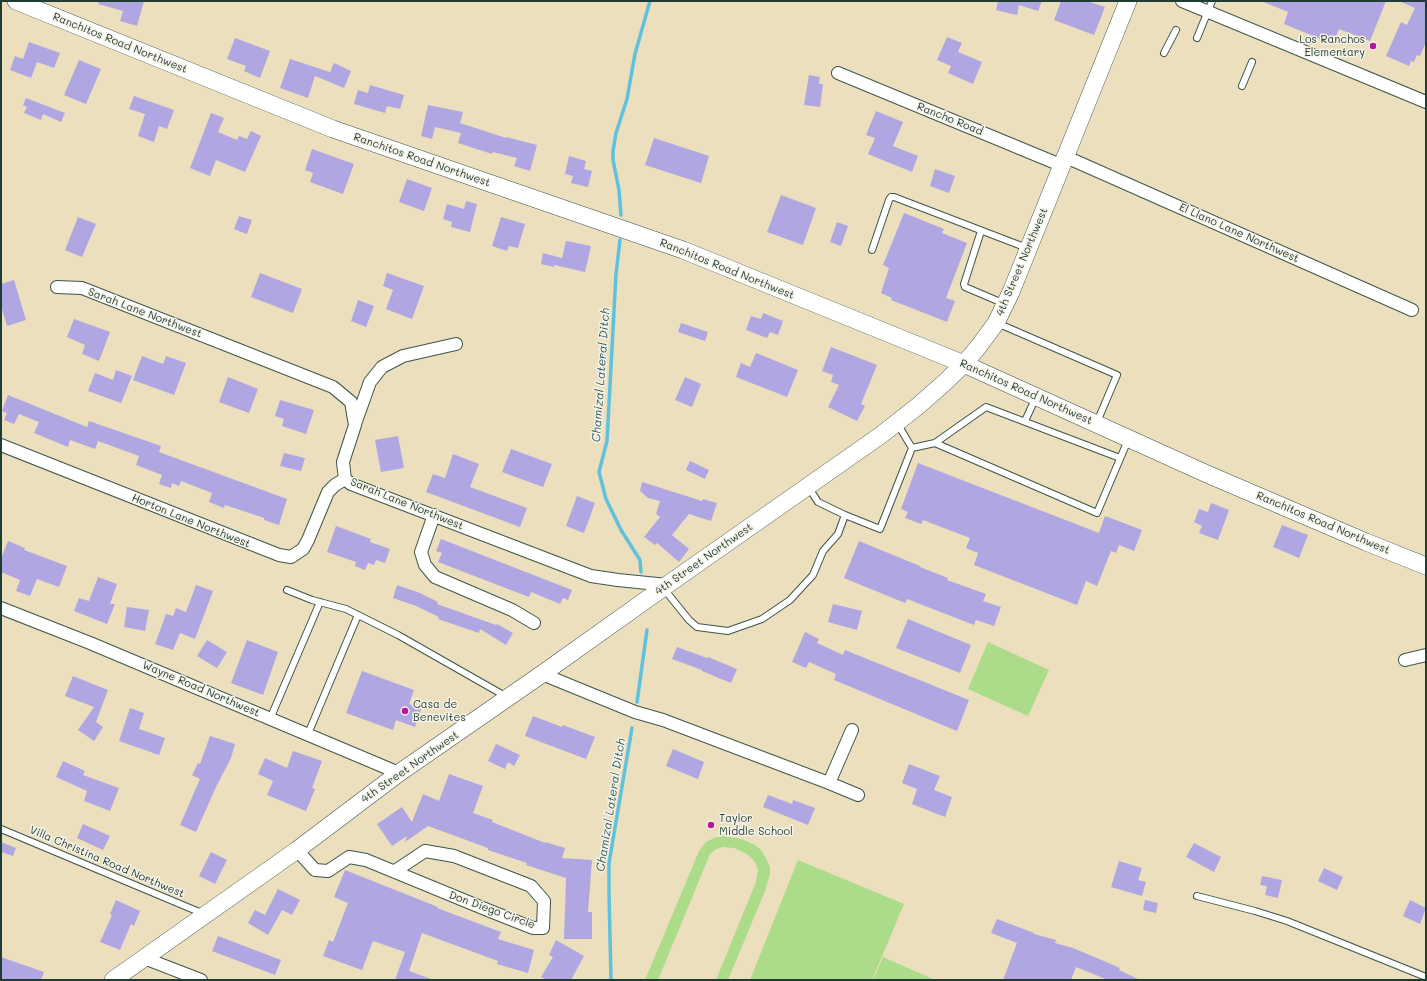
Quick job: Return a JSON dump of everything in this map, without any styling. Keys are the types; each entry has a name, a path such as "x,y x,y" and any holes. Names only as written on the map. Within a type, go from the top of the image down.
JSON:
{"street":[{"name":"Ranchitos Road Northwest","path":"16,1 326,127 662,242 964,364 1229,484 1426,566"},
{"name":"4th Street Northwest","path":"113,980 297,850 399,773 508,698 896,423 923,402 964,364 996,323 1005,305 1128,1"},
{"path":"1182,1 1210,6 1425,99"},
{"name":"Rancho Road","path":"838,73 1064,161"},
{"name":"El Llano Lane Northwest","path":"1064,161 1412,310"},
{"name":"Sarah Lane Northwest","path":"57,287 82,288 333,387 351,402 355,425 343,462 345,480 351,484 591,576 665,586"},
{"path":"355,425 370,382 382,367 403,356 456,344"},
{"name":"Horton Lane Northwest","path":"1,445 279,556 291,557 303,549 328,492 335,485 345,480"},
{"path":"434,515 421,552 425,565 435,577 512,610 534,623"},
{"name":"Wayne Road Northwest","path":"1,608 90,643 399,773"},
{"path":"1405,660 1426,655"},
{"path":"542,674 635,712 663,720 858,794"},
{"path":"829,783 852,730"},
{"name":"Don Diego Circle","path":"297,850 315,870 328,871 349,857 366,860 432,888 533,928 543,928 544,901 531,886 454,856 425,851 395,872"},
{"path":"144,958 202,980"}],"lane":[{"path":"1197,38 1210,6"},
{"path":"1164,53 1176,30"},
{"path":"1242,86 1252,62"},
{"path":"872,250 891,197 1028,249"},
{"path":"981,231 964,284 965,287 1005,305"},
{"path":"996,323 1118,375 1096,424"},
{"path":"1025,421 1036,396"},
{"path":"912,448 935,443 986,407 1120,458"},
{"path":"896,423 912,448"},
{"path":"935,443 1097,513 1129,438"},
{"path":"808,486 818,502 880,529 912,448"},
{"path":"665,586 689,620 698,627 728,631 762,619 790,600 813,575 824,551 838,534 845,515"},
{"path":"287,590 320,602 346,609 398,635 508,698"},
{"path":"270,719 320,602"},
{"path":"308,734 358,615"},
{"name":"Villa Christina Road Northwest","path":"1,829 206,914"},
{"path":"1197,896 1287,921 1426,976"}],"green space":[{"path":"988,642 1049,670 1028,716 968,689"},
{"path":"723,836 742,839 755,845 761,850 770,867 770,874 765,891 728,980 716,980 756,882 758,870 755,862 747,854 734,848 723,847 716,849 710,854 658,980 645,980 699,851 706,842"},
{"path":"798,860 904,904 872,980 750,980"},
{"path":"883,957 935,980 873,980"}],"building":[{"path":"99,1 144,1 137,26 120,21 123,11 98,4"},
{"path":"998,1 1042,1 1038,11 1019,5 1017,15 996,10"},
{"path":"1061,1 1087,1 1105,7 1094,35 1054,20"},
{"path":"1261,1 1386,1 1370,41 1339,29 1333,44 1284,24 1288,12"},
{"path":"1399,1 1426,1 1426,42 1420,56 1417,55 1414,62 1411,61 1409,66 1386,56 1401,22 1407,25 1415,8"},
{"path":"947,37 962,43 958,52 982,62 973,84 948,73 951,66 937,60"},
{"path":"235,38 270,51 260,78 244,71 246,66 227,59"},
{"path":"29,42 60,53 54,68 37,62 31,78 10,70 15,56 23,59"},
{"path":"290,59 330,72 334,63 351,71 344,88 315,76 308,98 280,88"},
{"path":"79,60 101,69 86,104 64,95"},
{"path":"809,75 820,77 819,84 823,84 820,107 804,105"},
{"path":"370,85 404,95 400,109 387,106 385,113 354,104 358,90 368,93"},
{"path":"134,96 174,110 167,129 159,126 154,142 138,136 145,114 129,109"},
{"path":"26,98 65,113 61,122 43,114 41,120 24,113 27,107 23,105"},
{"path":"428,105 463,112 460,123 506,138 537,145 530,171 514,166 517,158 493,152 492,154 458,143 461,133 435,127 432,139 421,136"},
{"path":"876,111 903,122 893,146 918,156 912,172 868,154 875,138 866,135"},
{"path":"211,113 224,118 218,132 237,140 239,136 247,139 251,131 261,136 245,172 216,160 210,176 190,168"},
{"path":"654,138 709,156 701,183 645,165"},
{"path":"312,149 354,164 343,194 310,182 313,173 305,170"},
{"path":"569,156 586,161 584,169 592,171 588,187 571,183 573,176 565,174"},
{"path":"935,169 955,176 949,193 930,186"},
{"path":"407,179 432,188 424,211 399,202"},
{"path":"781,195 816,208 803,245 767,232"},
{"path":"466,201 477,204 470,232 451,227 452,222 443,219 447,204 464,209"},
{"path":"904,213 944,229 942,233 967,243 946,298 955,301 947,322 891,300 892,298 881,293 889,268 883,265"},
{"path":"239,216 252,220 247,234 234,229"},
{"path":"78,217 96,224 82,257 65,250"},
{"path":"501,217 525,224 518,248 509,246 507,251 492,246"},
{"path":"837,222 848,226 841,246 830,242"},
{"path":"566,241 591,246 585,272 554,265 554,267 541,264 543,253 562,258"},
{"path":"260,273 302,289 293,313 251,297"},
{"path":"387,273 424,286 412,319 386,309 393,290 383,286"},
{"path":"14,280 26,320 7,326 1,306 1,284"},
{"path":"358,300 374,306 366,327 351,321"},
{"path":"763,313 783,321 778,335 770,332 767,338 746,330 751,316 761,319"},
{"path":"74,319 110,332 99,361 82,354 85,345 67,337"},
{"path":"681,323 708,332 705,341 678,332"},
{"path":"831,347 877,365 861,404 865,406 857,421 828,407 839,385 831,382 833,375 822,371"},
{"path":"756,353 798,370 787,397 736,377 741,363 750,367"},
{"path":"142,356 163,364 166,356 186,363 174,395 133,380"},
{"path":"116,370 132,376 121,403 88,391 95,373 113,380"},
{"path":"228,377 258,389 249,413 219,402"},
{"path":"685,377 701,384 692,407 675,400"},
{"path":"8,395 87,427 89,421 161,446 159,452 287,499 279,525 264,520 264,518 225,505 224,508 209,502 212,493 181,481 179,486 172,483 171,488 159,484 162,475 136,465 139,456 98,441 95,449 70,440 68,447 34,433 39,422 19,414 14,424 4,420 7,413 2,411"},
{"path":"280,400 314,410 306,434 282,426 284,419 275,416"},
{"path":"398,436 404,468 381,472 375,440"},
{"path":"511,449 552,464 543,487 502,472"},
{"path":"284,453 305,458 301,471 280,466"},
{"path":"453,454 479,464 470,487 527,508 520,527 426,492 433,474 445,478"},
{"path":"690,461 709,470 705,479 686,470"},
{"path":"918,463 1099,533 1105,516 1142,530 1134,551 1119,545 1116,553 1111,551 1097,586 1086,581 1077,605 974,565 978,553 966,548 970,538 923,520 921,524 905,518 908,512 901,509"},
{"path":"642,482 702,501 703,499 717,503 711,521 689,514 672,535 689,549 679,562 657,543 655,545 644,537 660,517 656,514 660,501 648,498 640,491"},
{"path":"577,496 595,503 584,533 566,526"},
{"path":"1211,503 1229,510 1218,540 1199,533 1202,526 1194,522 1199,509 1208,512"},
{"path":"1282,525 1308,535 1299,558 1273,547"},
{"path":"336,526 371,539 370,542 390,549 385,563 376,560 374,565 368,563 365,570 355,566 356,562 327,552"},
{"path":"441,539 572,590 568,600 563,598 560,604 531,592 529,597 438,562 442,553 436,551"},
{"path":"8,541 25,548 24,550 67,566 59,587 37,579 30,596 16,591 20,580 1,572 1,559"},
{"path":"859,541 948,578 947,580 986,594 983,601 1001,607 994,626 976,620 974,625 907,599 905,603 844,578"},
{"path":"98,577 117,584 110,604 115,604 107,624 74,611 79,598 89,601"},
{"path":"196,585 213,591 195,639 180,633 173,650 155,644 166,614 173,616 176,608 186,612"},
{"path":"397,585 420,593 438,602 437,604 496,625 497,624 513,633 506,645 480,629 479,633 438,619 439,617 416,606 393,598"},
{"path":"833,604 862,611 857,630 828,622"},
{"path":"127,607 149,610 145,631 124,627"},
{"path":"908,619 971,645 960,673 896,648"},
{"path":"805,632 819,639 817,643 843,655 845,650 969,700 957,731 834,680 836,674 809,662 806,668 792,662"},
{"path":"207,640 227,652 217,668 197,656"},
{"path":"247,640 278,652 263,695 231,683"},
{"path":"677,647 707,658 708,657 737,669 731,683 672,659"},
{"path":"362,671 414,690 409,704 421,709 415,727 396,720 393,730 346,713"},
{"path":"73,676 108,690 96,722 103,727 94,741 78,730 94,707 65,696"},
{"path":"130,708 144,713 139,729 165,738 159,755 119,741"},
{"path":"533,716 595,737 586,759 525,736"},
{"path":"210,736 235,744 231,758 196,832 180,825 200,779 192,775 198,763 200,764"},
{"path":"496,744 520,755 514,766 508,762 505,769 488,761"},
{"path":"673,749 704,762 698,779 666,766"},
{"path":"293,751 322,761 312,788 315,789 306,811 267,795 273,781 258,774 265,758 287,768"},
{"path":"63,761 85,771 83,775 119,788 110,811 84,801 87,791 56,777"},
{"path":"909,764 940,776 934,790 952,797 945,817 912,804 917,789 902,783"},
{"path":"449,774 483,786 473,813 493,820 492,822 545,843 565,848 562,858 592,860 588,912 592,912 592,939 564,939 566,878 526,865 527,863 488,850 488,848 428,826 405,842 407,836 392,846 377,824 402,807 412,822 423,794 439,801"},
{"path":"768,795 792,804 793,800 815,808 808,825 763,807"},
{"path":"83,824 110,836 103,850 77,838"},
{"path":"1,842 16,848 13,856 1,852"},
{"path":"1194,843 1221,857 1214,872 1186,857"},
{"path":"211,852 227,860 215,884 199,876"},
{"path":"1119,861 1142,868 1138,880 1146,882 1142,896 1111,887"},
{"path":"1324,868 1343,877 1337,890 1318,881"},
{"path":"345,870 438,907 437,908 501,932 498,939 534,950 528,973 497,964 498,961 422,933 409,971 431,980 395,980 405,952 373,941 362,970 323,956 329,940 333,942 348,903 334,897"},
{"path":"1262,876 1282,880 1278,898 1265,895 1267,886 1260,885"},
{"path":"278,889 300,900 292,915 282,910 268,935 248,923 255,910 265,915"},
{"path":"116,900 140,911 134,926 131,924 120,950 100,942 112,915 110,914"},
{"path":"1145,900 1158,903 1156,913 1143,910"},
{"path":"1410,900 1426,908 1420,924 1403,916"},
{"path":"997,919 1034,934 1056,940 1055,943 1073,948 1104,961 1120,968 1119,970 1140,980 1108,980 1076,967 1071,980 1003,980 1017,943 991,933"},
{"path":"218,936 281,960 275,975 212,951"},
{"path":"556,940 584,956 571,980 547,980 541,977 553,957 549,955"},
{"path":"1,957 44,972 41,980 1,980"}],"waterway":[{"name":"Chamizal Lateral Ditch","path":"621,215 613,151 616,133 627,99 635,54 650,1"},
{"name":"Chamizal Lateral Ditch","path":"620,240 616,274 607,441 599,472 606,499 621,530 640,560 641,572"},
{"name":"Chamizal Lateral Ditch","path":"637,702 647,630"},
{"name":"Chamizal Lateral Ditch","path":"611,980 609,863 632,728"}],"place":[{"name":"Los Ranchos Elementary","path":"1373,46"},
{"name":"Casa de Benevites","path":"405,711"},
{"name":"Taylor Middle School","path":"711,825"}]}
